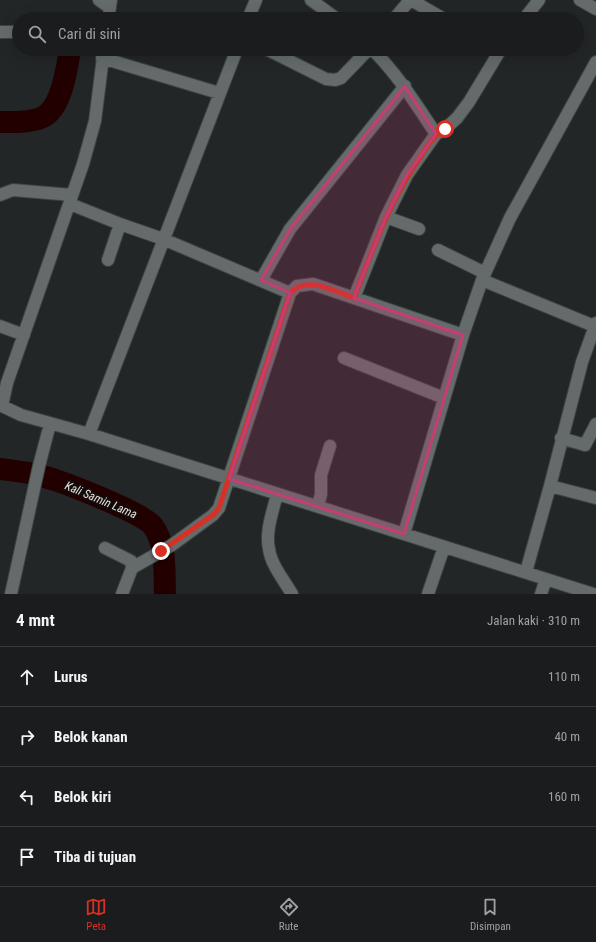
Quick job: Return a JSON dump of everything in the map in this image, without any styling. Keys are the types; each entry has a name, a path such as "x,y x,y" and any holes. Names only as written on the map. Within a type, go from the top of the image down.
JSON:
{"street":[{"path":"99,0 110,9"},
{"path":"251,12 256,0"},
{"path":"311,0 327,12"},
{"path":"400,12 410,0 431,12"},
{"path":"530,12 539,0"},
{"path":"580,0 596,9"},
{"path":"0,32 12,32"},
{"path":"103,56 95,121 71,200 24,335 1,407 12,412 89,434 593,594"},
{"path":"109,56 220,93"},
{"path":"89,434 234,56"},
{"path":"280,56 326,79 334,80 341,78 362,56"},
{"path":"379,56 405,86 436,134"},
{"path":"354,298 386,217 407,174 436,134 445,129 457,118 469,102 495,56"},
{"path":"404,534 462,335 483,277 510,218 596,62"},
{"path":"261,280 290,229 405,86"},
{"path":"0,194 12,190 71,200 120,224 164,239 290,293"},
{"path":"386,217 419,229"},
{"path":"108,260 120,224"},
{"path":"438,250 483,277 595,324 582,362 526,572"},
{"path":"132,568 172,544 213,515 223,501 290,293 297,286 313,284 462,335"},
{"path":"0,326 24,335"},
{"path":"344,358 444,398"},
{"path":"11,594 35,483 50,424"},
{"path":"561,438 585,445 596,424"},
{"path":"318,506 321,494 321,475 330,446"},
{"path":"550,486 596,498"},
{"path":"277,494 269,531 268,548 273,562 292,594"},
{"path":"428,594 444,547"},
{"path":"105,548 129,558 132,568 122,594"},
{"path":"541,594 546,579"}],"highlighted area":[{"path":"405,86 436,134 407,175 386,217 354,298 463,335 404,534 229,479 290,293 261,280 290,229"}],"waterway":[{"name":"Kali Samin Lama","path":"0,122 22,122 38,119 49,112 59,97 69,56"},
{"name":"Kali Samin Lama","path":"0,469 52,479 101,498 135,513 146,520 153,526 161,542 164,559 165,594"}],"route":[{"path":"161,551 213,515 223,501 290,293 297,286 302,284 313,284 354,298 386,217 407,174 436,134 445,129"}]}
